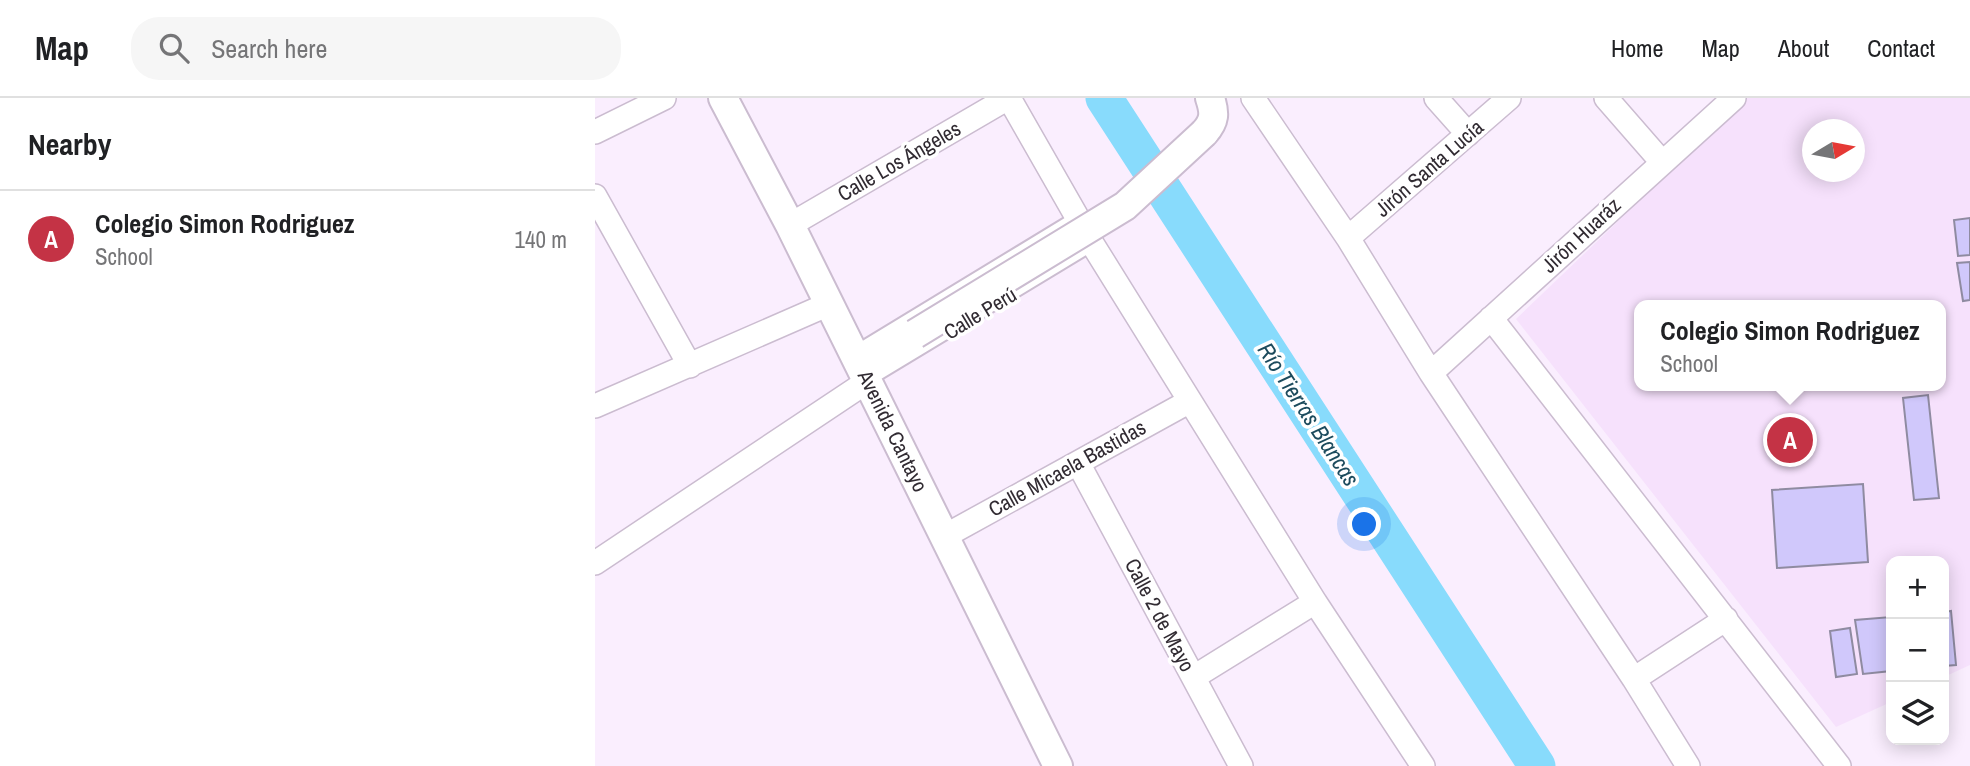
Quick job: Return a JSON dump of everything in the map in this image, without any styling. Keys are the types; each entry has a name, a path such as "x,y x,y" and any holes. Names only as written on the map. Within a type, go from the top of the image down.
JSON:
{"street":[{"path":"595,132 664,98"},
{"name":"Avenida Cantayo","path":"723,98 790,225 1058,766"},
{"path":"1009,98 1093,245 1315,602 1423,766"},
{"name":"Calle Los Ángeles","path":"790,225 1009,98"},
{"path":"595,563 861,367 1125,206 1212,124 1215,111 1210,98"},
{"path":"1253,98 1349,238 1431,373 1634,678 1688,766"},
{"path":"1436,98 1468,134"},
{"name":"Jirón Santa Lucía","path":"1349,238 1509,98"},
{"path":"1606,98 1661,162"},
{"name":"Jirón Huaráz","path":"1431,373 1734,98"},
{"path":"595,196 690,366"},
{"path":"595,406 829,304"},
{"path":"1491,318 1839,766"},
{"name":"Calle Micaela Bastidas","path":"945,536 1190,401"},
{"name":"Calle 2 de Mayo","path":"1078,463 1241,766"},
{"path":"1193,677 1315,602"},
{"path":"1634,678 1725,619"}],"lane":[{"path":"861,367 1076,217"},
{"name":"Calle Perú","path":"861,367 1093,245"}],"shaded area":[{"path":"1747,98 1970,98 1970,665 1949,675 1949,556 1886,556 1886,704 1836,727 1516,319"}],"building":[{"path":"1970,218 1970,255 1958,256 1954,220"},
{"path":"1970,262 1970,300 1963,301 1957,263"},
{"path":"1928,395 1939,498 1914,500 1903,398"},
{"path":"1863,484 1868,562 1777,568 1772,490"},
{"path":"1949,611 1956,665 1949,666 1949,619"},
{"path":"1886,617 1886,672 1863,674 1855,620"},
{"path":"1850,628 1857,674 1836,677 1830,631"}],"waterway":[{"name":"Río Tierras Blancas","path":"1104,98 1537,766"}],"place":[{"name":"Colegio Simon Rodriguez","path":"1790,440"}]}
